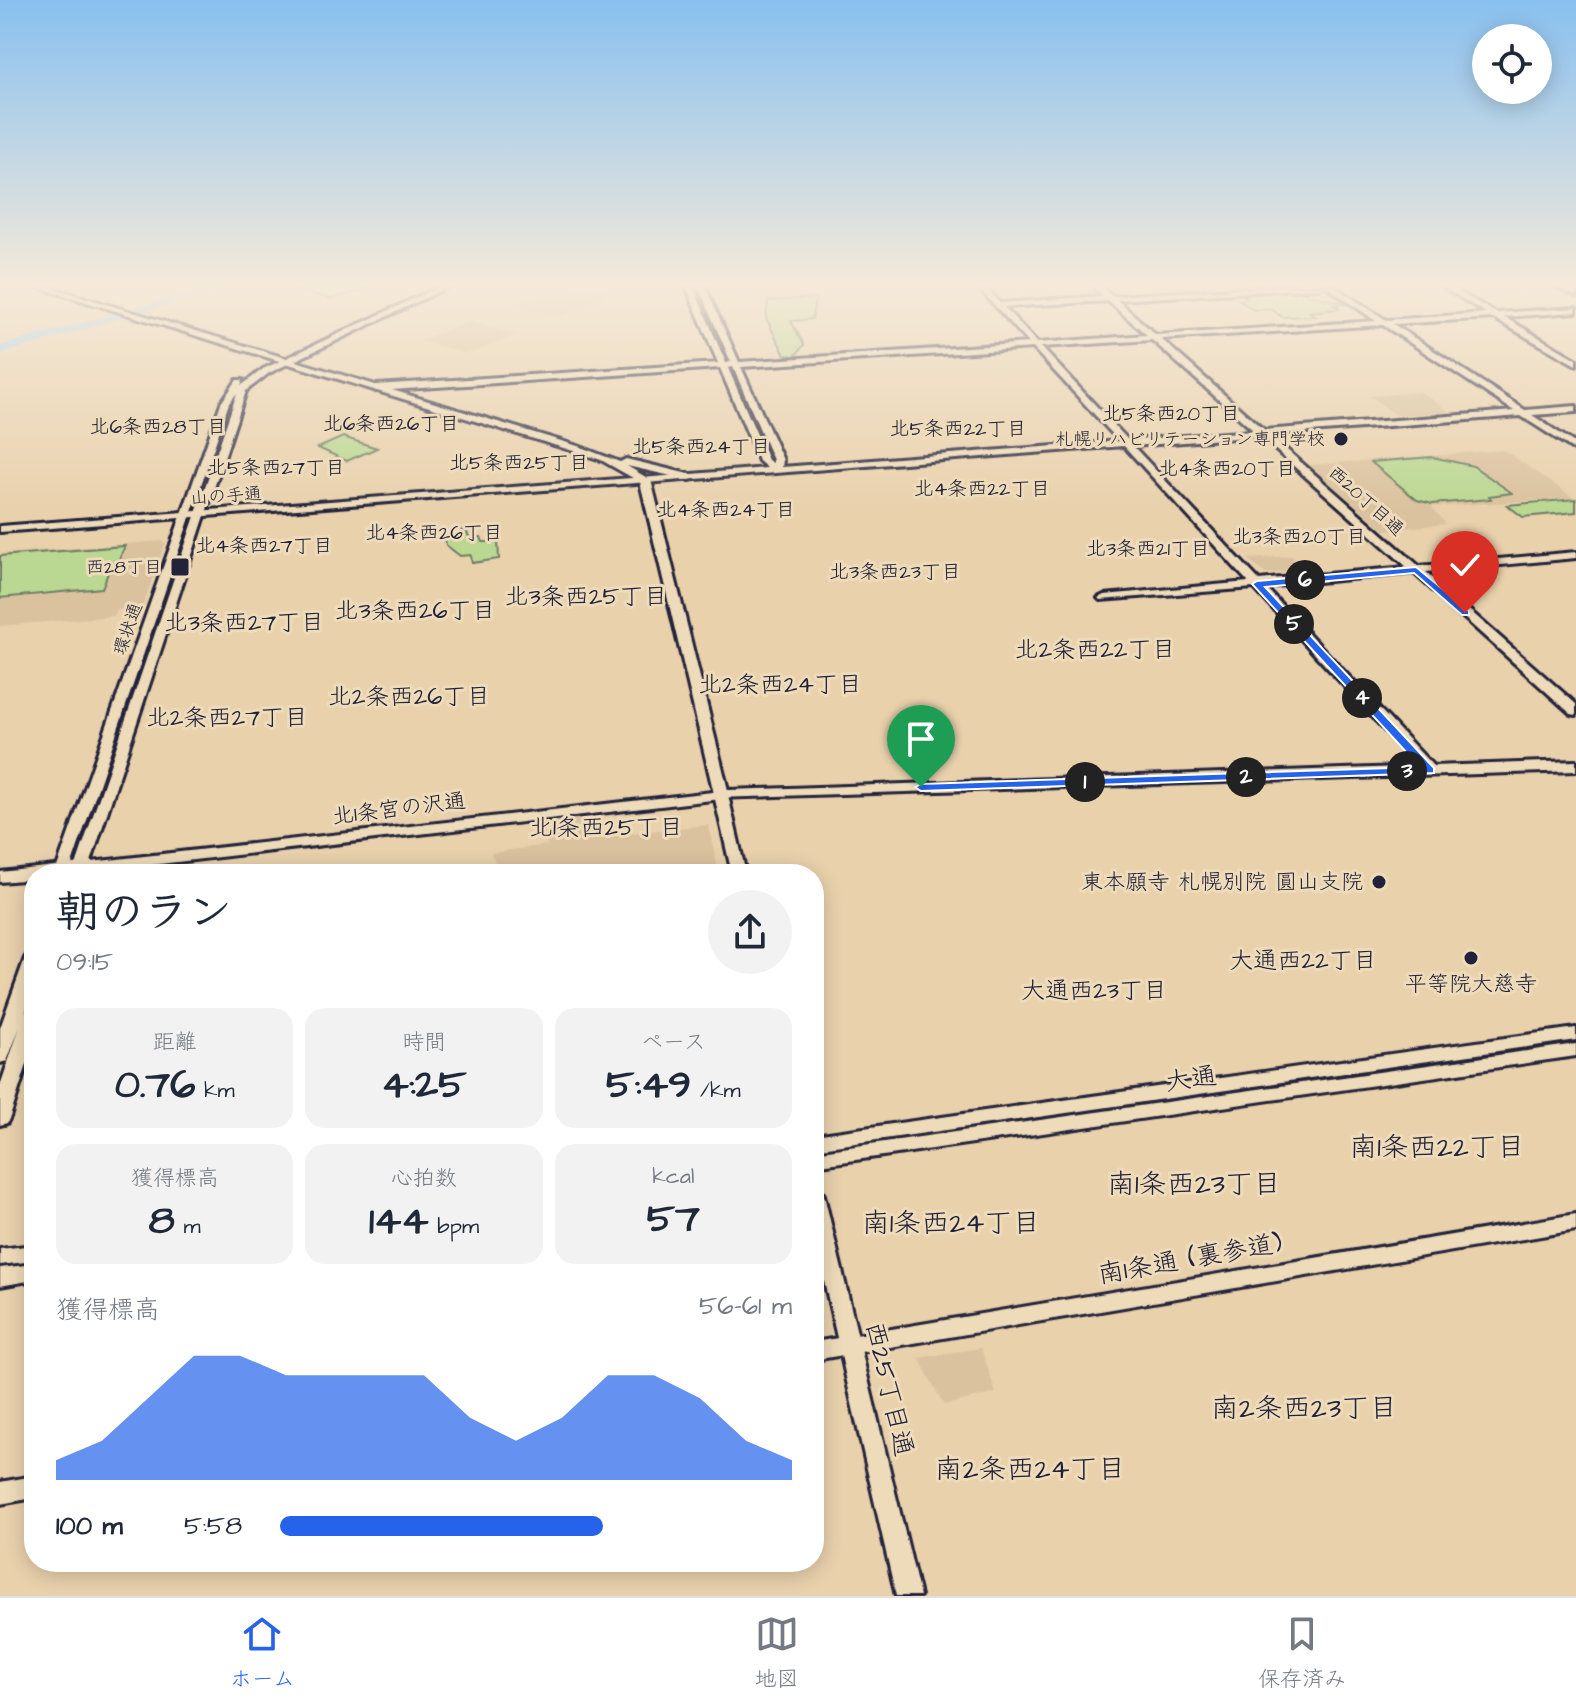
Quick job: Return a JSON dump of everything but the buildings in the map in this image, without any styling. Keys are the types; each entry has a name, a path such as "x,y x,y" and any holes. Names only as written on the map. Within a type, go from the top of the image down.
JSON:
{"main road":[{"path":"285,360 605,458 689,477"},
{"path":"605,458 645,480 721,795 1576,766"},
{"path":"0,877 24,875"},
{"path":"0,1056 24,987"},
{"path":"0,1117 24,1044"}],"street":[{"name":"環状通","path":"74,864 193,515 231,391 249,375 282,360"},
{"path":"721,360 764,461 776,470 778,460 735,360"},
{"path":"376,388 804,360"},
{"path":"1049,360 1430,771"},
{"name":"西20丁目通","path":"1180,360 1576,711"},
{"path":"1443,360 1576,448"},
{"name":"山の手通","path":"0,529 1576,409"},
{"path":"1104,598 1576,555"},
{"path":"721,795 737,864"},
{"name":"北1条宮の沢通","path":"132,864 721,795"},
{"name":"大通","path":"824,1141 1576,1034"},
{"name":"大通","path":"824,1158 1576,1050"},
{"name":"南1条通 (裏参道)","path":"824,1349 1576,1222"},
{"name":"西25丁目通","path":"824,1237 908,1596"},
{"path":"0,1257 24,1254"},
{"path":"0,1277 24,1273"},
{"path":"0,1493 24,1489"}],"shaded area":[{"path":"1421,392 1451,413 1396,415 1370,396"},
{"path":"1504,450 1574,498 1432,507 1446,524 1384,530 1309,465"},
{"path":"162,541 165,544 142,608 117,610 114,616 0,626 0,554"},
{"path":"1292,556 1306,570 1265,574 1248,559"},
{"path":"591,817 595,837 708,825 717,864 496,864 491,853 547,845 541,823"},
{"path":"981,1348 996,1393 944,1405 919,1358"}],"green space":[{"path":"343,437 377,448 347,461 318,448"},
{"path":"1432,457 1473,466 1512,493 1489,496 1491,499 1432,504 1417,500 1371,462"},
{"path":"1576,499 1576,512 1523,517 1507,505"},
{"path":"466,530 469,537 481,537 483,542 498,542 499,559 472,563 471,555 460,556 446,545 444,532"},
{"path":"125,546 118,562 112,563 102,588 0,598 0,556"}],"place":[{"name":"札幌リハビリテーション専門学校","path":"1341,439"},
{"name":"西28丁目","path":"180,567"},
{"name":"東本願寺 札幌別院 圓山支院","path":"1379,882"},
{"name":"平等院大慈寺","path":"1471,958"}],"district":[{"name":"北5条西20丁目","path":"1171,414"},
{"name":"北6条西26丁目","path":"391,424"},
{"name":"北6条西28丁目","path":"158,427"},
{"name":"北5条西22丁目","path":"958,429"},
{"name":"北5条西24丁目","path":"701,447"},
{"name":"北5条西25丁目","path":"519,463"},
{"name":"北5条西27丁目","path":"276,468"},
{"name":"北4条西20丁目","path":"1227,469"},
{"name":"北4条西22丁目","path":"982,489"},
{"name":"北4条西24丁目","path":"726,510"},
{"name":"北4条西26丁目","path":"434,533"},
{"name":"北3条西20丁目","path":"1299,537"},
{"name":"北4条西27丁目","path":"264,546"},
{"name":"北3条西21丁目","path":"1148,549"},
{"name":"北3条西23丁目","path":"895,572"},
{"name":"北3条西25丁目","path":"586,597"},
{"name":"北3条西26丁目","path":"415,611"},
{"name":"北3条西27丁目","path":"244,623"},
{"name":"北2条西22丁目","path":"1095,650"},
{"name":"北2条西24丁目","path":"780,685"},
{"name":"北2条西26丁目","path":"409,697"},
{"name":"北2条西27丁目","path":"227,718"},
{"name":"北1条西25丁目","path":"606,828"},
{"name":"大通西22丁目","path":"1303,961"},
{"name":"大通西23丁目","path":"1094,991"},
{"name":"南1条西22丁目","path":"1437,1147"},
{"name":"南1条西23丁目","path":"1194,1184"},
{"name":"南1条西24丁目","path":"951,1223"},
{"name":"南2条西23丁目","path":"1304,1408"},
{"name":"南2条西24丁目","path":"1030,1469"}],"route":[{"path":"921,787 1430,771 1257,584 1416,570 1465,613"}]}
